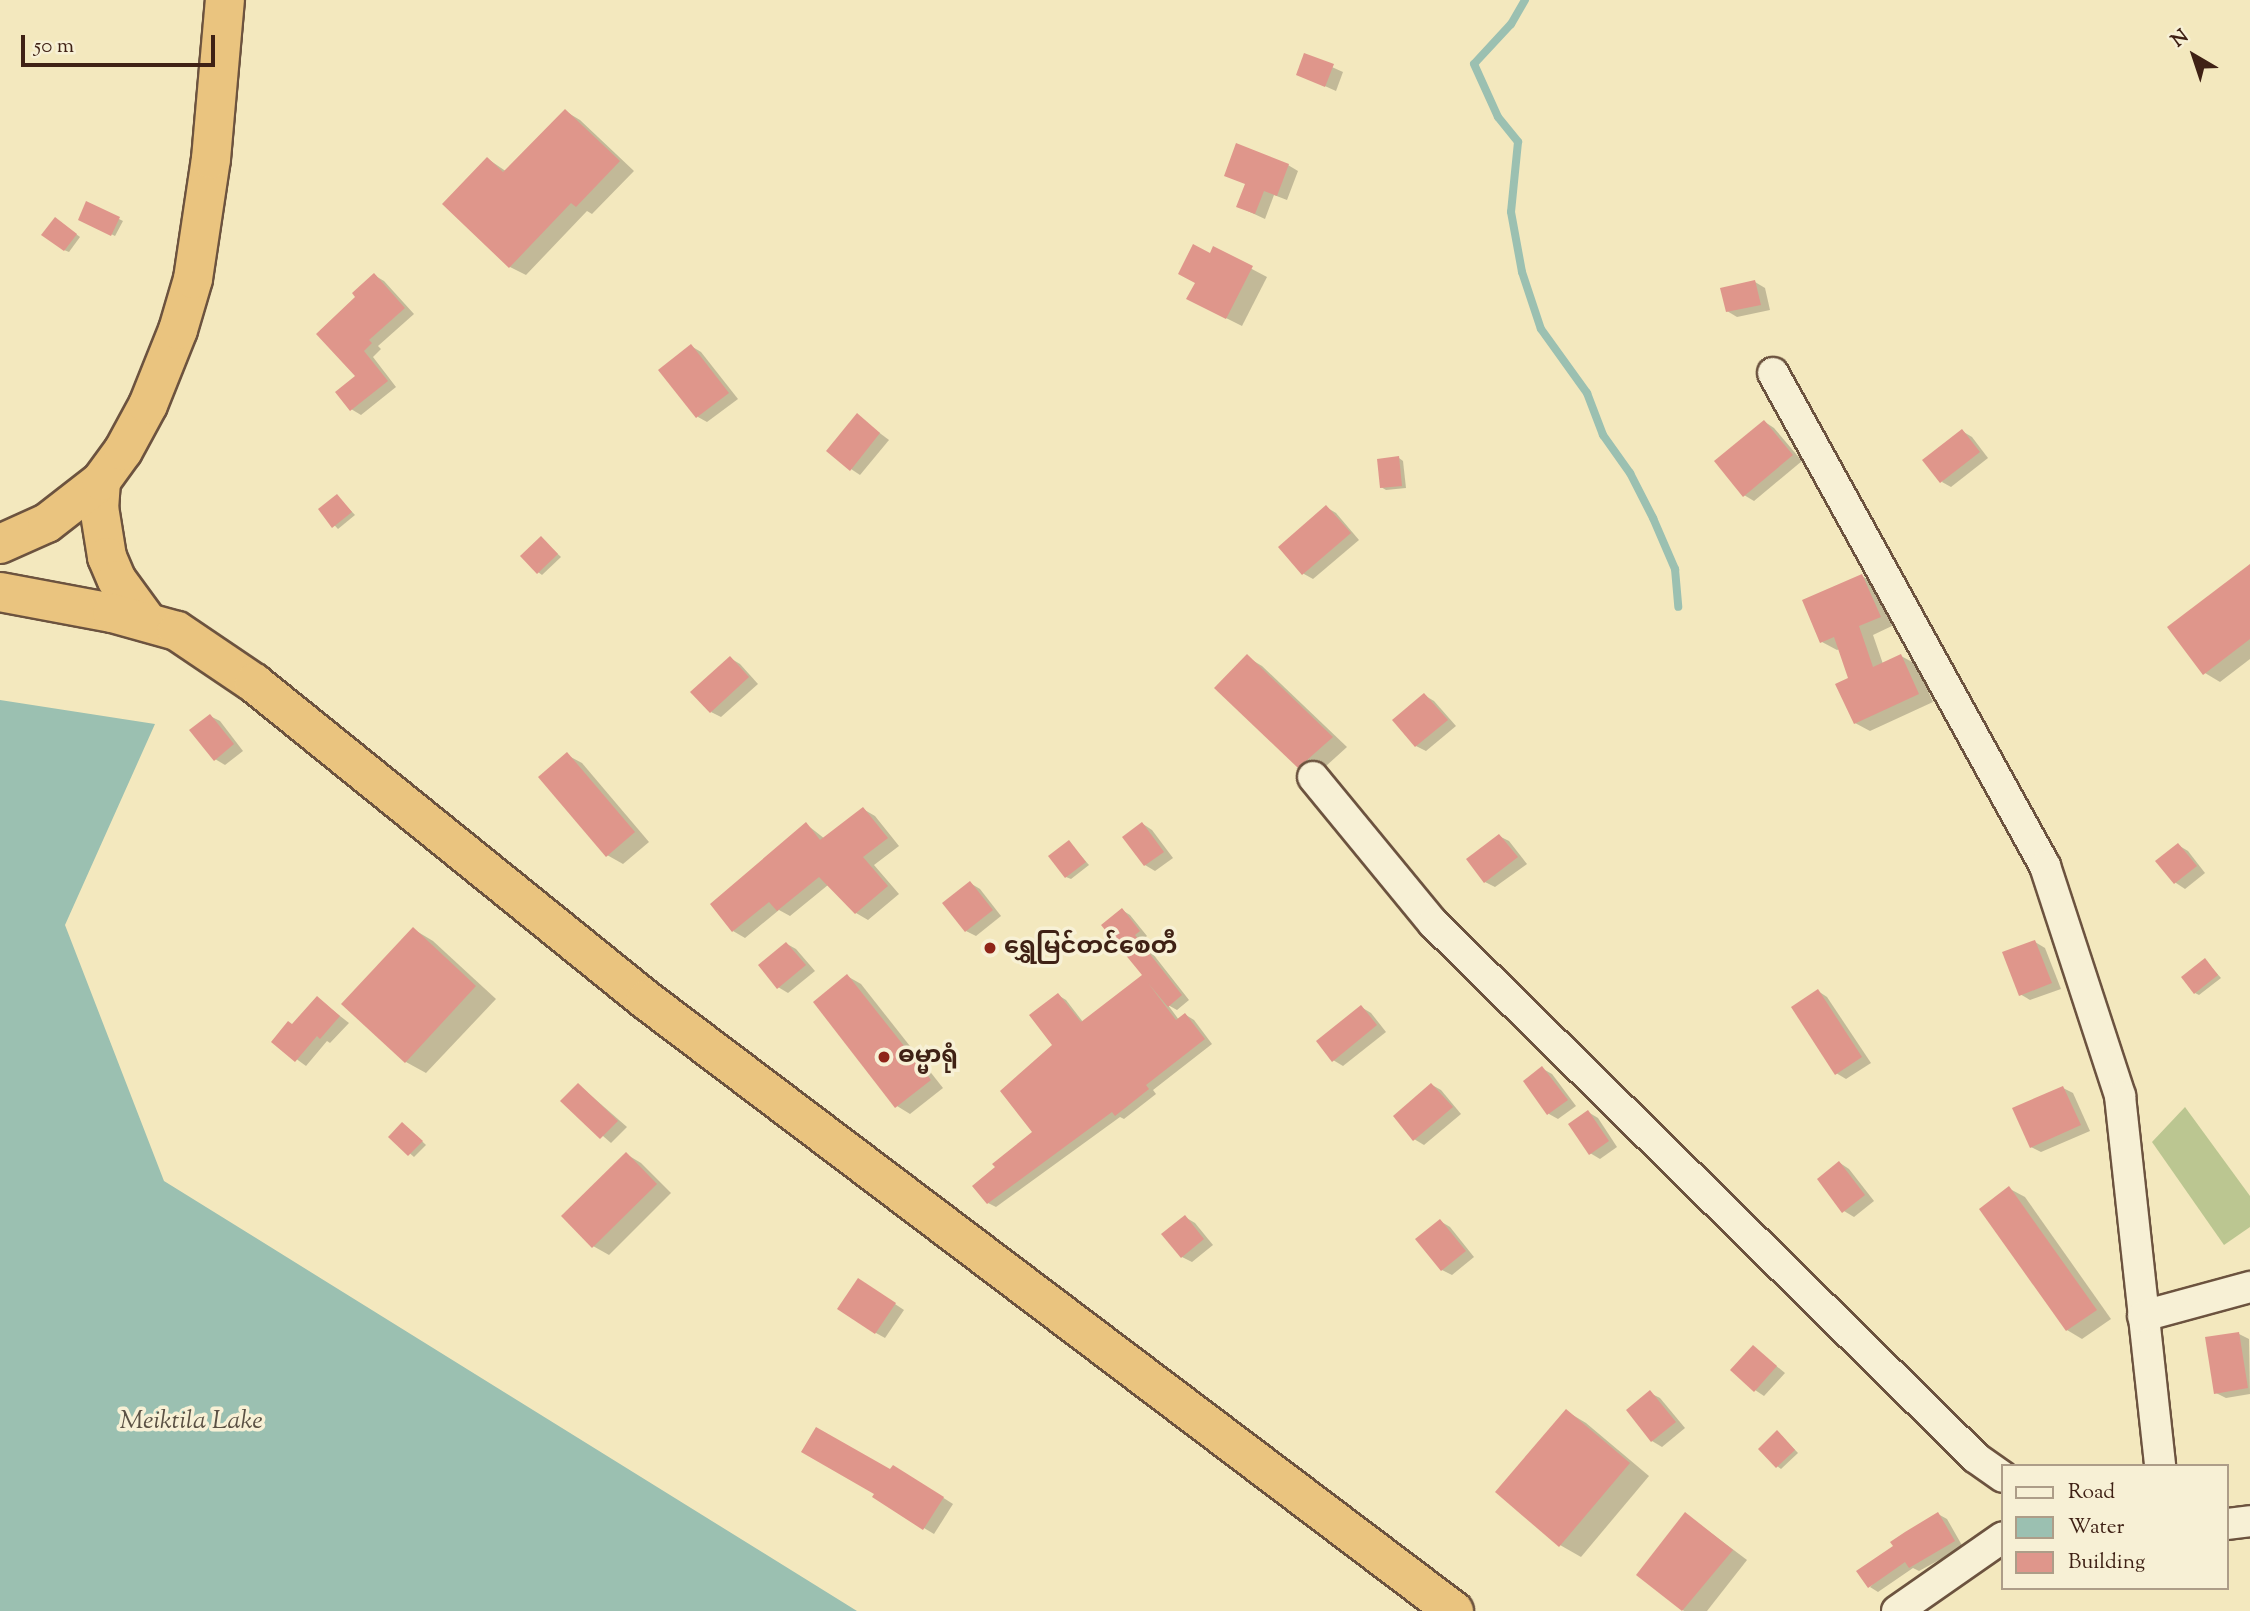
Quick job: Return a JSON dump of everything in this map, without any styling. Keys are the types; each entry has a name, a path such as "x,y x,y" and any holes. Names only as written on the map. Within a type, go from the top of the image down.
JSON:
{"highway":[{"path":"0,544 47,523 101,481 123,451 148,405 178,330 193,279 211,159 225,0"},
{"path":"101,481 99,507 107,557 124,591 148,621"},
{"path":"0,592 148,621 177,631 254,683 646,1000 1454,1611"}],"street":[{"path":"1773,373 2045,866 2120,1096 2160,1464"},
{"path":"1313,777 1433,923 1976,1458 2002,1476"},
{"path":"2143,1316 2250,1287"},
{"path":"2229,1524 2250,1521"},
{"path":"1897,1611 2002,1537"}],"green space":[{"path":"2185,1107 2250,1196 2250,1227 2224,1245 2152,1142"}],"water":[{"name":"Meiktila Lake","path":"0,700 155,724 65,925 164,1181 857,1611 0,1611"}],"building":[{"path":"1304,53 1334,64 1325,87 1296,75"},
{"path":"565,109 620,161 576,207 571,203 509,268 442,204 487,157 503,172"},
{"path":"1236,143 1289,164 1277,196 1264,191 1255,214 1236,207 1245,184 1224,176"},
{"path":"86,201 120,217 111,236 78,220"},
{"path":"55,217 77,234 64,251 41,235"},
{"path":"1193,244 1210,253 1213,246 1253,266 1226,319 1186,299 1195,283 1178,274"},
{"path":"374,273 405,308 369,340 372,343 364,351 388,381 350,411 335,392 355,376 316,334 355,297 352,293"},
{"path":"1755,280 1761,305 1726,312 1720,288"},
{"path":"691,344 729,393 696,418 658,370"},
{"path":"857,413 880,433 850,471 826,451"},
{"path":"1764,420 1793,455 1743,497 1714,461"},
{"path":"1962,429 1980,452 1940,483 1922,460"},
{"path":"1399,456 1402,486 1380,488 1377,459"},
{"path":"337,494 352,512 332,528 318,509"},
{"path":"1326,505 1351,533 1302,575 1278,547"},
{"path":"541,536 558,554 537,574 520,556"},
{"path":"2250,564 2250,639 2203,675 2167,627"},
{"path":"1862,574 1881,617 1859,626 1873,667 1901,654 1919,694 1854,724 1835,684 1848,678 1834,637 1820,643 1802,600"},
{"path":"1247,654 1333,737 1298,768 1214,688"},
{"path":"730,656 749,677 710,713 690,692"},
{"path":"1424,693 1448,720 1415,747 1392,720"},
{"path":"210,714 234,744 214,761 189,730"},
{"path":"567,752 635,832 606,857 538,777"},
{"path":"863,807 888,838 863,857 888,886 855,914 819,877 777,911 769,902 732,932 710,904 806,822 820,840"},
{"path":"1142,822 1164,852 1144,866 1122,837"},
{"path":"1499,834 1518,857 1484,883 1466,859"},
{"path":"1069,840 1086,862 1065,878 1048,856"},
{"path":"2178,843 2197,866 2174,884 2155,861"},
{"path":"970,881 993,910 965,932 942,903"},
{"path":"1122,908 1140,931 1135,935 1182,995 1168,1007 1148,983 1176,1020 1185,1013 1205,1039 1146,1085 1149,1089 1115,1116 1112,1112 987,1204 972,1186 995,1167 992,1164 1032,1132 1000,1091 1052,1045 1029,1015 1058,993 1081,1022 1142,975 1101,925"},
{"path":"413,927 476,986 405,1063 341,1004"},
{"path":"2035,940 2052,983 2019,996 2002,952"},
{"path":"786,942 806,965 777,989 758,965"},
{"path":"2205,958 2218,975 2194,994 2181,977"},
{"name":"ဓမ္မာရုံ","path":"847,974 931,1080 895,1108 813,1002"},
{"path":"1818,989 1862,1057 1835,1075 1791,1007"},
{"path":"317,996 340,1016 320,1039 317,1036 295,1062 271,1042 288,1021 292,1024"},
{"path":"1361,1005 1377,1025 1332,1062 1316,1041"},
{"path":"1542,1066 1568,1100 1547,1115 1523,1081"},
{"path":"578,1083 618,1121 600,1139 560,1101"},
{"path":"1431,1083 1453,1107 1413,1141 1393,1116"},
{"path":"2063,1086 2081,1125 2030,1148 2012,1108"},
{"path":"1588,1110 1609,1141 1589,1155 1568,1124"},
{"path":"402,1122 423,1141 408,1156 388,1137"},
{"path":"626,1152 657,1184 592,1248 561,1216"},
{"path":"1839,1161 1865,1195 1842,1213 1817,1179"},
{"path":"2009,1186 2097,1310 2066,1331 1979,1209"},
{"path":"1185,1215 1204,1239 1181,1258 1161,1234"},
{"path":"1440,1219 1466,1251 1441,1271 1415,1239"},
{"path":"858,1278 896,1303 875,1334 837,1309"},
{"path":"2239,1332 2248,1388 2214,1394 2205,1337"},
{"path":"1753,1345 1777,1366 1754,1392 1730,1370"},
{"path":"1650,1390 1676,1422 1651,1442 1626,1410"},
{"path":"1566,1409 1630,1463 1559,1547 1495,1492"},
{"path":"816,1427 890,1469 893,1465 944,1497 923,1530 872,1497 874,1494 801,1452"},
{"path":"1777,1430 1795,1450 1776,1468 1758,1449"},
{"path":"1685,1512 1733,1550 1682,1611 1636,1575"},
{"path":"1938,1512 1955,1541 1909,1568 1905,1562 1868,1588 1856,1571 1893,1546 1890,1542"}],"waterway":[{"path":"1525,0 1511,24 1474,64 1498,117 1518,142 1511,212 1522,272 1541,329 1587,393 1603,435 1630,473 1653,518 1675,569 1678,607"}],"place":[{"name":"ရွှေမြင်တင်စေတီ","path":"990,948"},
{"name":"ဓမ္မာရုံ","path":"884,1057"}]}
